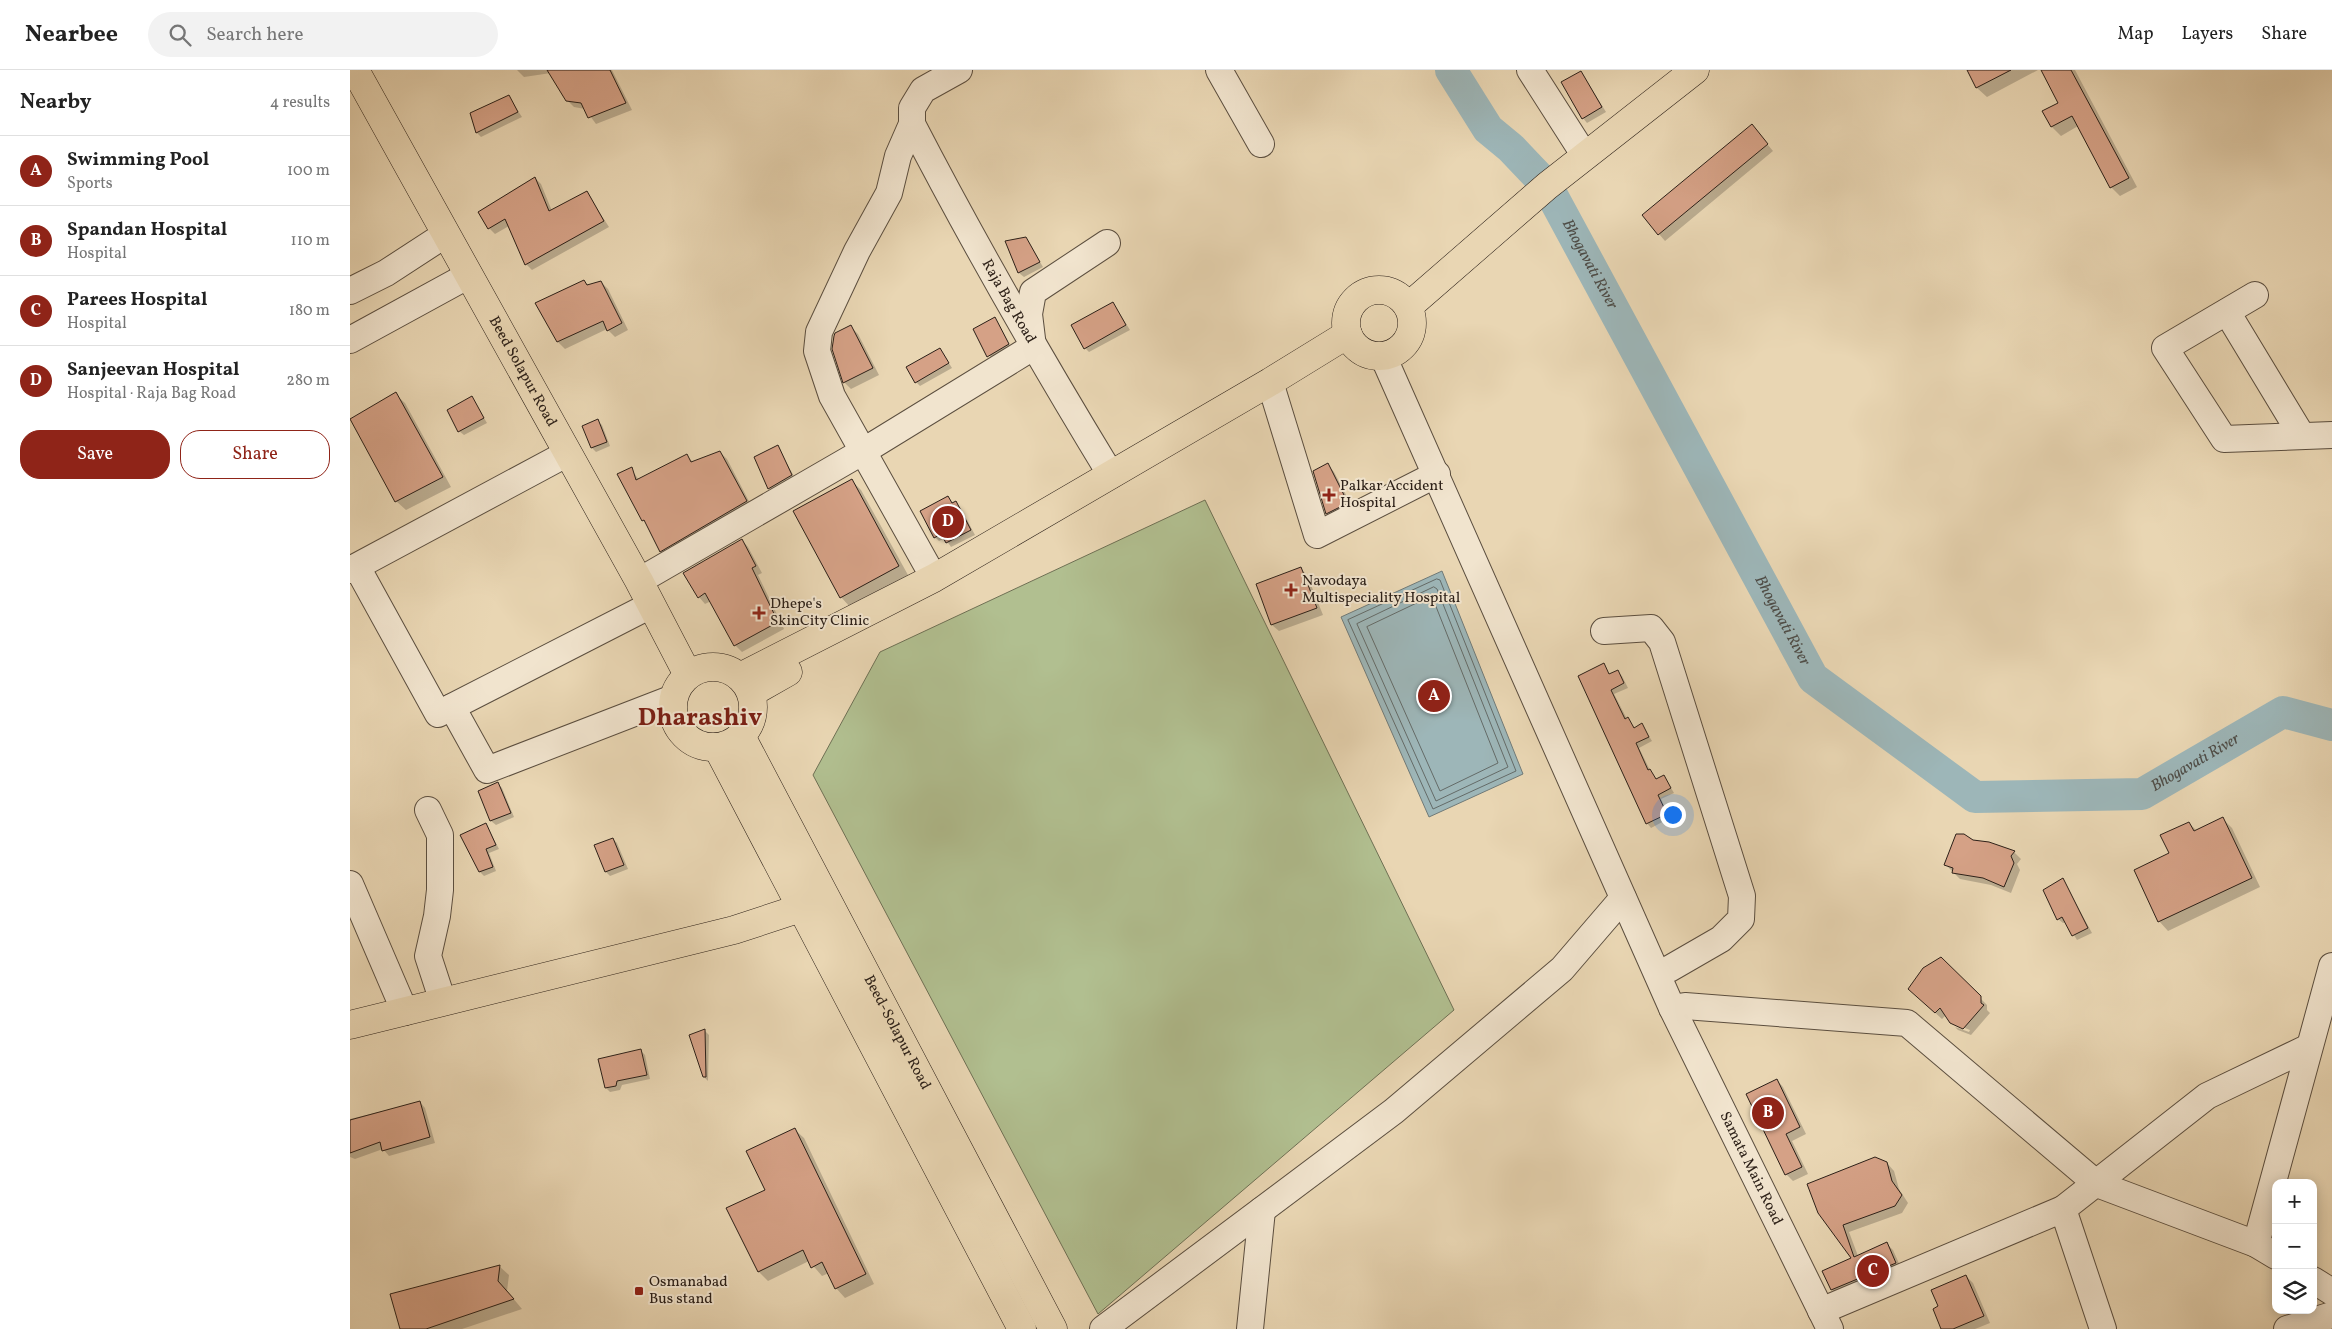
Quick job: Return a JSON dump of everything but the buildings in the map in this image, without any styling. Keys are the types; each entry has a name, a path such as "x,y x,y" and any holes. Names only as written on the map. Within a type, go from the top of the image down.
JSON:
{"main road":[{"path":"1408,306 1547,186 1696,70"},
{"name":"Beed Solapur Road","path":"357,86 446,234 639,581 688,675"},
{"path":"1382,290 1392,292 1402,298 1408,306 1412,316 1411,333 1403,347 1388,355 1367,353 1351,339 1347,313 1360,295 1370,291 1382,290"},
{"path":"746,685 1351,339"},
{"path":"746,685 1111,475 1271,386"},
{"path":"715,666 729,669 746,685 753,714 749,726 741,736 730,744 705,747 693,743 683,735 676,724 672,712 673,698 678,685 688,675 701,668 715,666"},
{"name":"Beed-Solapur Road","path":"741,736 1053,1329"},
{"name":"Beed-Solapur Road","path":"717,747 1022,1329"},
{"path":"350,1025 734,930 801,908"}],"street":[{"path":"934,578 829,390 816,351 819,332 857,251 889,192 898,156 912,124 912,108 923,90 959,70"},
{"path":"1220,70 1261,144"},
{"path":"1530,70 1585,156"},
{"name":"Raja Bag Road","path":"912,124 954,206 1034,347 1111,475"},
{"path":"350,291 386,273 446,234"},
{"path":"639,581 862,452 1034,347 1029,314 1032,292 1107,243"},
{"path":"350,340 469,275"},
{"path":"2255,295 2165,348 2224,439 2332,435"},
{"path":"2227,312 2302,436"},
{"path":"1388,355 1437,474 1623,898 1678,1007"},
{"path":"1388,355 1669,969 1678,1007"},
{"path":"1271,386 1317,535 1437,474"},
{"path":"568,453 354,569 438,714 651,605"},
{"path":"1604,632 1651,628 1662,642 1742,896 1741,919 1721,939 1669,969"},
{"path":"452,707 488,770 673,698"},
{"path":"428,810 440,835 440,890 437,916 428,956 443,1002"},
{"path":"350,884 405,1012"},
{"path":"1103,1329 1394,1111 1562,969 1623,898"},
{"path":"1678,1007 1907,1023 2097,1184 2266,1250 2309,1047 2332,966"},
{"name":"Samata Main Road","path":"1678,1007 1826,1320"},
{"path":"1826,1320 2063,1209 2207,1096 2309,1047"},
{"path":"2063,1209 2103,1329"},
{"path":"1250,1329 1262,1210"},
{"path":"2317,1283 2332,1292"},
{"path":"2287,1329 2332,1315"}],"green space":[{"path":"1205,500 1454,1010 1098,1314 813,775 880,652"}],"water":[{"path":"1442,571 1523,774 1429,817 1341,617"}],"waterway":[{"name":"Bhogavati River","path":"1451,70 1488,129 1511,148 1547,186 1813,678 1975,797 2142,794 2283,712 2332,725"}],"place":[{"name":"Palkar Accident Hospital","path":"1329,495"},
{"name":"Sanjeevan Hospital","path":"948,522"},
{"name":"Navodaya Multispeciality Hospital","path":"1291,590"},
{"name":"Dhepe's SkinCity Clinic","path":"759,613"},
{"name":"Swimming Pool","path":"1434,696"},
{"name":"Spandan Hospital","path":"1768,1113"},
{"name":"Parees Hospital","path":"1873,1271"},
{"name":"Osmanabad Bus stand","path":"639,1291"}],"district":[{"name":"Dharashiv","path":"700,718"}]}
